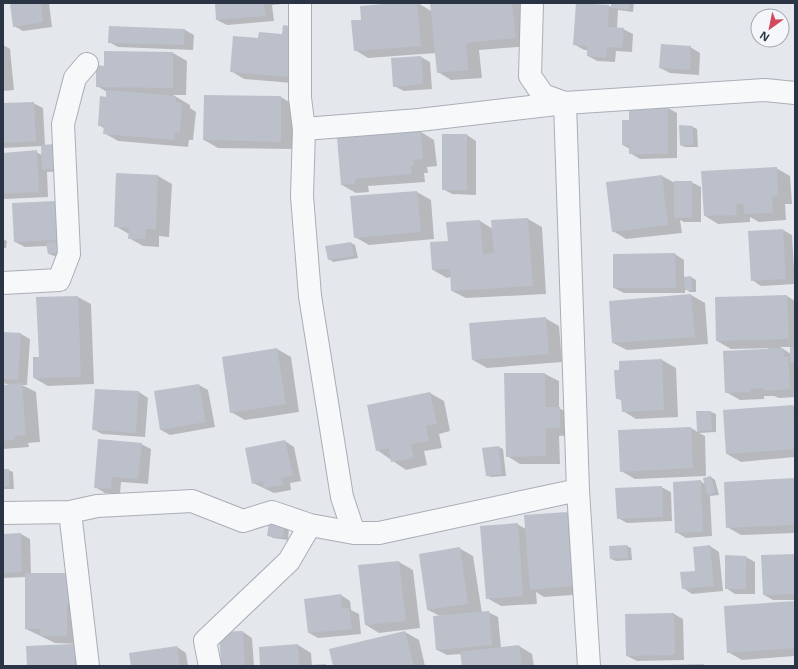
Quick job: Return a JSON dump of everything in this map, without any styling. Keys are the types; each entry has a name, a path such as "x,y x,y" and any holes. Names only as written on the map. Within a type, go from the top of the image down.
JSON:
{"street":[{"path":"300,3 300,98 304,129 302,196 310,296 342,497 354,533"},
{"path":"532,3 530,76 543,95 565,104"},
{"path":"3,282 60,280 69,254 63,124 75,78 87,64"},
{"path":"304,129 419,120 565,104 765,90 795,93"},
{"path":"565,104 578,490 589,666"},
{"path":"3,513 70,512 97,506 192,501 243,521 272,512 310,525 354,533 379,533 578,490"},
{"path":"70,512 88,666"},
{"path":"210,666 205,641 289,561 310,525"}],"building":[{"path":"10,3 41,3 43,22 13,27"},
{"path":"215,3 264,3 266,16 216,20"},
{"path":"417,3 421,46 354,51 351,20 361,20 360,6"},
{"path":"430,3 512,3 516,38 466,43 468,70 437,73"},
{"path":"576,3 609,5 608,27 624,28 622,48 607,47 606,58 587,56 587,46 573,45"},
{"path":"611,3 630,3 629,10 611,8"},
{"path":"283,25 298,27 290,77 230,72 233,36 258,38 259,32 282,34"},
{"path":"109,26 185,29 184,45 108,43"},
{"path":"661,44 691,46 690,70 659,68"},
{"path":"104,51 173,52 173,88 96,87 96,65 104,66"},
{"path":"421,56 423,84 393,87 391,58"},
{"path":"4,75 5,85 3,85"},
{"path":"106,90 176,96 176,102 182,103 180,133 175,132 175,140 103,134 104,126 98,126 100,96 106,97"},
{"path":"204,95 281,96 281,142 203,140"},
{"path":"34,102 36,141 3,143 3,103"},
{"path":"629,107 668,107 668,154 629,154 629,145 622,145 622,120 629,120"},
{"path":"679,125 693,126 693,145 680,145"},
{"path":"421,131 423,159 414,160 414,166 411,166 412,174 355,179 355,184 341,185 337,138"},
{"path":"442,134 467,134 467,190 442,190"},
{"path":"55,144 57,169 42,170 41,145"},
{"path":"37,150 39,192 3,194 3,153"},
{"path":"777,167 778,196 772,197 773,213 744,214 743,204 736,204 737,215 704,216 701,171"},
{"path":"116,173 158,175 156,229 146,229 145,239 128,239 129,228 114,227"},
{"path":"662,175 668,225 612,232 606,182"},
{"path":"674,181 692,181 692,217 674,218"},
{"path":"417,191 421,232 354,238 350,196"},
{"path":"57,201 59,240 14,242 12,203"},
{"path":"528,218 533,286 451,291 450,269 432,270 430,242 448,241 446,222 480,220 483,254 494,253 491,220"},
{"path":"783,229 786,279 751,281 748,231"},
{"path":"63,241 65,252 48,254 46,243"},
{"path":"351,242 354,256 328,260 325,246"},
{"path":"675,253 676,288 613,288 613,254"},
{"path":"691,276 692,290 685,290 684,277"},
{"path":"691,294 695,337 612,343 609,301"},
{"path":"787,295 789,339 716,341 715,297"},
{"path":"78,296 81,377 33,378 33,357 39,357 36,297"},
{"path":"546,317 549,354 472,360 469,323"},
{"path":"3,332 21,333 18,380 3,379"},
{"path":"790,347 795,347 795,362 790,362"},
{"path":"277,348 286,404 230,413 222,357"},
{"path":"783,348 784,357 788,356 790,389 764,391 764,388 750,389 750,392 725,393 723,351"},
{"path":"662,359 664,410 622,412 621,399 616,399 614,370 619,370 619,361"},
{"path":"504,373 545,373 546,407 560,407 560,428 546,428 546,456 506,457"},
{"path":"22,383 26,435 15,436 15,440 3,441 3,385"},
{"path":"199,384 206,422 160,430 154,391"},
{"path":"95,389 139,391 136,433 92,430"},
{"path":"430,392 437,424 426,426 429,441 411,444 414,458 391,462 389,448 376,451 367,405"},
{"path":"793,405 795,449 726,454 723,410"},
{"path":"696,411 711,411 712,430 697,431"},
{"path":"691,427 693,468 620,472 618,430"},
{"path":"98,439 142,443 138,479 112,477 111,489 94,488"},
{"path":"285,440 293,476 281,478 283,485 264,488 263,481 252,484 245,448"},
{"path":"499,446 502,474 486,476 482,448"},
{"path":"3,469 9,469 9,487 3,487"},
{"path":"711,476 715,493 707,495 703,478"},
{"path":"795,478 795,525 726,528 724,482"},
{"path":"701,480 703,532 675,533 673,482"},
{"path":"662,486 663,517 617,519 615,488"},
{"path":"567,512 573,586 530,590 524,515"},
{"path":"269,522 285,524 283,538 267,536"},
{"path":"518,523 523,596 486,599 480,526"},
{"path":"21,533 22,572 3,573 3,534"},
{"path":"627,545 628,558 610,559 609,546"},
{"path":"710,545 714,586 682,589 680,572 695,571 693,547"},
{"path":"460,547 468,604 427,610 419,554"},
{"path":"795,554 795,594 763,595 761,555"},
{"path":"725,555 746,556 746,589 725,589"},
{"path":"399,561 406,621 365,625 358,565"},
{"path":"25,573 67,573 74,604 67,604 67,636 40,636 40,629 25,629"},
{"path":"341,594 342,608 349,608 352,629 308,633 304,599"},
{"path":"795,601 795,648 727,653 724,606"},
{"path":"489,611 492,645 436,650 433,616"},
{"path":"674,613 675,655 626,656 625,614"},
{"path":"243,631 245,666 221,666 219,632"},
{"path":"405,631 414,666 333,666 329,649"},
{"path":"74,644 75,666 27,666 26,646"},
{"path":"298,644 299,666 260,666 259,647"},
{"path":"519,645 522,666 462,666 460,652"},
{"path":"177,646 180,666 131,666 129,653"},
{"path":"326,664 326,666 311,666 311,665"},
{"path":"704,664 704,666 667,666 667,665"}]}
